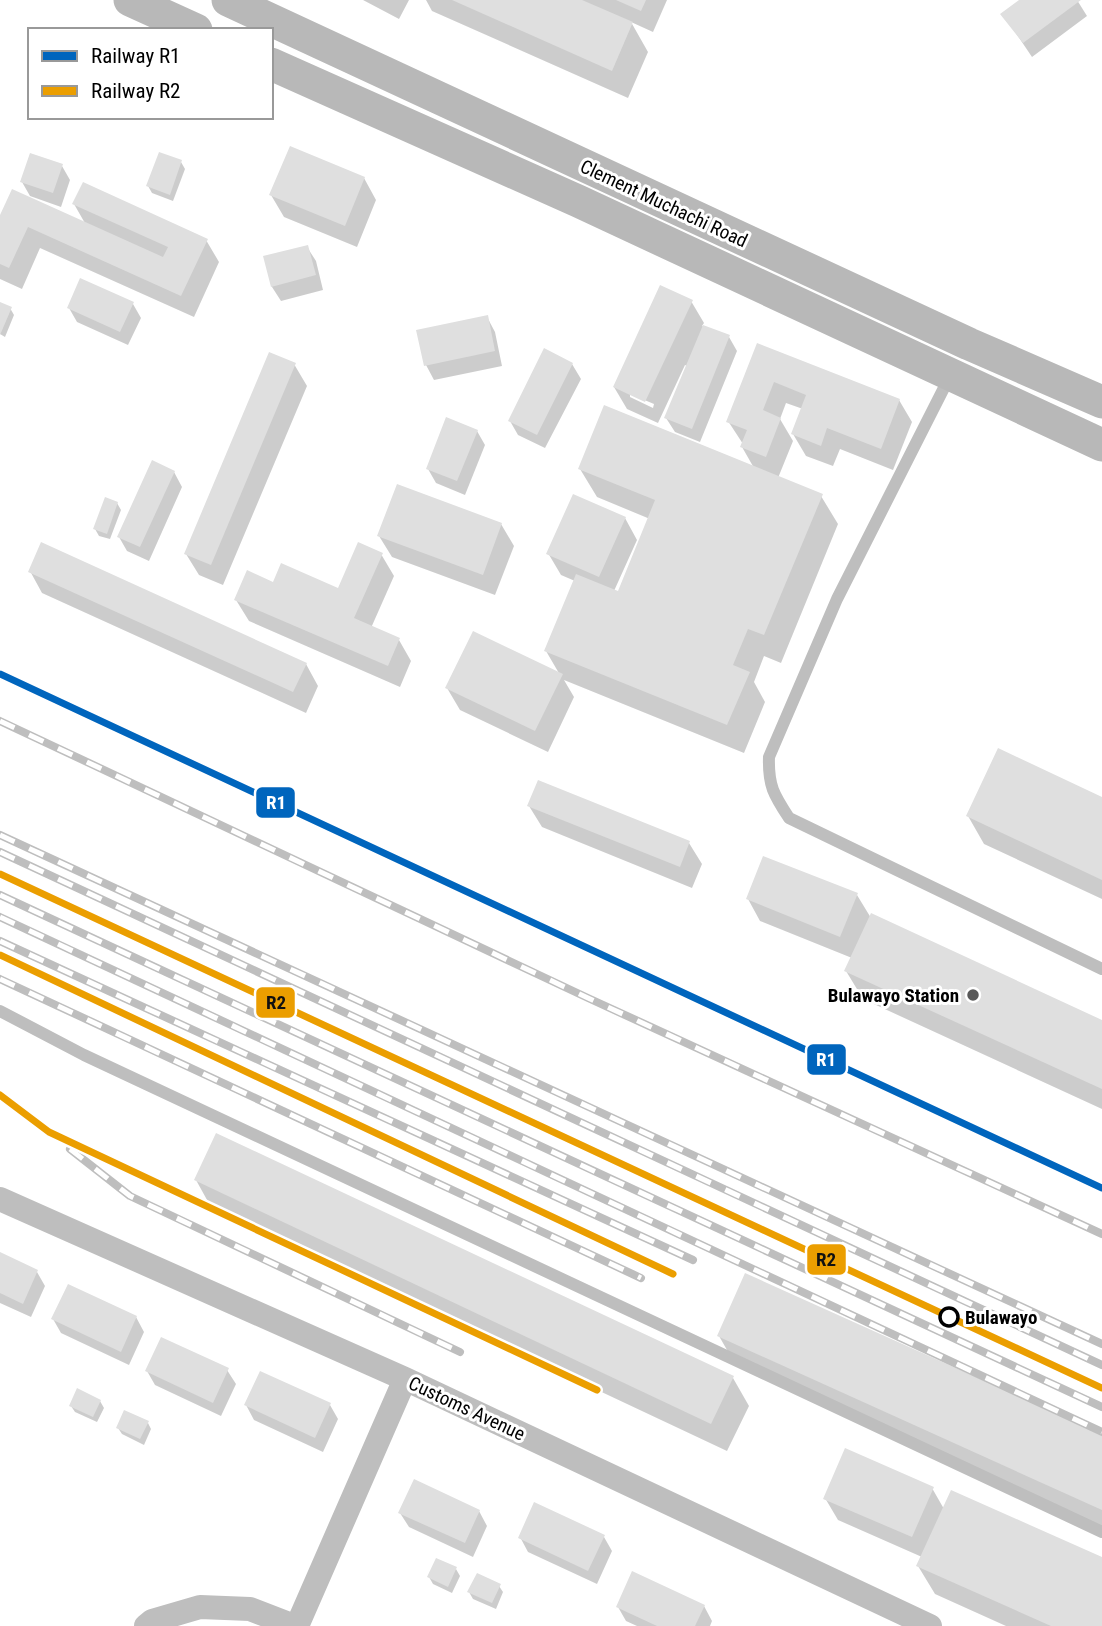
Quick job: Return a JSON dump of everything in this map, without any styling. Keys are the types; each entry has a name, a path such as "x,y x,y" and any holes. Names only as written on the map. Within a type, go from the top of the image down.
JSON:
{"main road":[{"path":"130,0 192,28"},
{"name":"Clement Muchachi Road","path":"228,0 969,344 1102,402"},
{"name":"Clement Muchachi Road","path":"273,65 579,201 1102,445"}],"street":[{"name":"Customs Avenue","path":"0,1199 405,1379 930,1626"},
{"path":"146,1626 152,1621 200,1607 250,1609 295,1626 405,1379"}],"lane":[{"path":"950,376 837,598 769,757 768,775 772,791 789,818 1102,969"},
{"path":"0,1011 84,1055 1102,1532"}],"building":[{"path":"452,0 582,0 633,22 612,71"},
{"path":"616,0 646,0 641,11"},
{"path":"1019,0 1081,0 1023,43 1000,14"},
{"path":"290,146 365,177 345,226 269,195"},
{"path":"159,152 182,160 170,195 146,186"},
{"path":"30,153 63,164 53,193 20,182"},
{"path":"83,182 208,239 181,296 28,227 9,268 0,264 0,215 12,189 163,257 168,247 72,204"},
{"path":"308,245 316,275 271,287 263,256"},
{"path":"80,278 134,302 120,332 67,308"},
{"path":"660,285 693,300 645,402 613,387"},
{"path":"0,302 12,307 0,335"},
{"path":"488,315 495,351 424,366 416,330"},
{"path":"703,325 730,335 692,429 664,418"},
{"path":"757,343 900,399 881,449 827,428 821,446 791,434 806,395 774,382 763,410 781,418 766,457 740,447 747,430 726,422"},
{"path":"544,348 573,363 537,435 508,421"},
{"path":"269,352 296,363 211,565 184,554"},
{"path":"604,405 823,494 764,635 748,629 733,665 750,672 727,725 544,651 576,574 618,591 655,500 578,469"},
{"path":"446,417 478,430 457,481 426,469"},
{"path":"152,460 175,471 140,547 117,537"},
{"path":"397,484 502,523 483,575 377,536"},
{"path":"573,494 626,517 599,577 546,554"},
{"path":"105,497 118,502 107,534 93,529"},
{"path":"41,542 307,663 293,692 28,572"},
{"path":"358,542 383,553 354,618 400,638 388,666 234,600 247,570 273,582 281,563 338,588"},
{"path":"473,631 563,674 535,731 445,688"},
{"path":"998,748 1102,797 1102,880 966,816"},
{"path":"538,780 690,841 680,867 527,806"},
{"path":"763,856 858,893 840,937 746,899"},
{"name":"Bulawayo Station","path":"871,913 1102,1020 1102,1089 844,971"},
{"path":"216,1133 734,1376 711,1424 194,1180"},
{"path":"0,1252 38,1270 23,1304 0,1293"},
{"path":"745,1273 1102,1434 1102,1510 717,1336"},
{"path":"68,1284 137,1316 121,1352 51,1319"},
{"path":"161,1337 229,1368 213,1403 145,1371"},
{"path":"260,1371 331,1403 315,1438 244,1405"},
{"path":"77,1388 101,1400 93,1417 69,1406"},
{"path":"124,1410 149,1421 140,1439 116,1428"},
{"path":"845,1448 934,1487 912,1537 823,1499"},
{"path":"414,1479 480,1510 465,1543 398,1513"},
{"path":"951,1490 1102,1557 1102,1626 1051,1626 916,1566"},
{"path":"534,1502 605,1535 588,1571 518,1538"},
{"path":"436,1558 457,1567 448,1587 427,1577"},
{"path":"632,1571 705,1605 695,1626 657,1626 616,1607"},
{"path":"477,1573 501,1584 492,1603 467,1592"}],"railway":[{"path":"0,721 588,998 1102,1234"},
{"path":"0,835 1102,1344"},
{"path":"0,852 1102,1365"},
{"path":"0,874 1102,1388"},
{"path":"0,895 1102,1407"},
{"path":"0,917 1102,1432"},
{"path":"0,941 693,1260"},
{"path":"0,955 673,1274"},
{"path":"0,979 641,1278"},
{"path":"0,1095 49,1132 597,1390"},
{"path":"70,1149 130,1196 460,1352"}],"rail line":[{"name":"R1","path":"0,674 1102,1188"},
{"name":"R2","path":"0,874 1102,1388"},
{"name":"R2","path":"0,955 673,1274"},
{"name":"R2","path":"0,1095 49,1132 597,1390"}],"place":[{"name":"Bulawayo Station","path":"973,995"},
{"name":"Bulawayo","path":"949,1317"}]}
